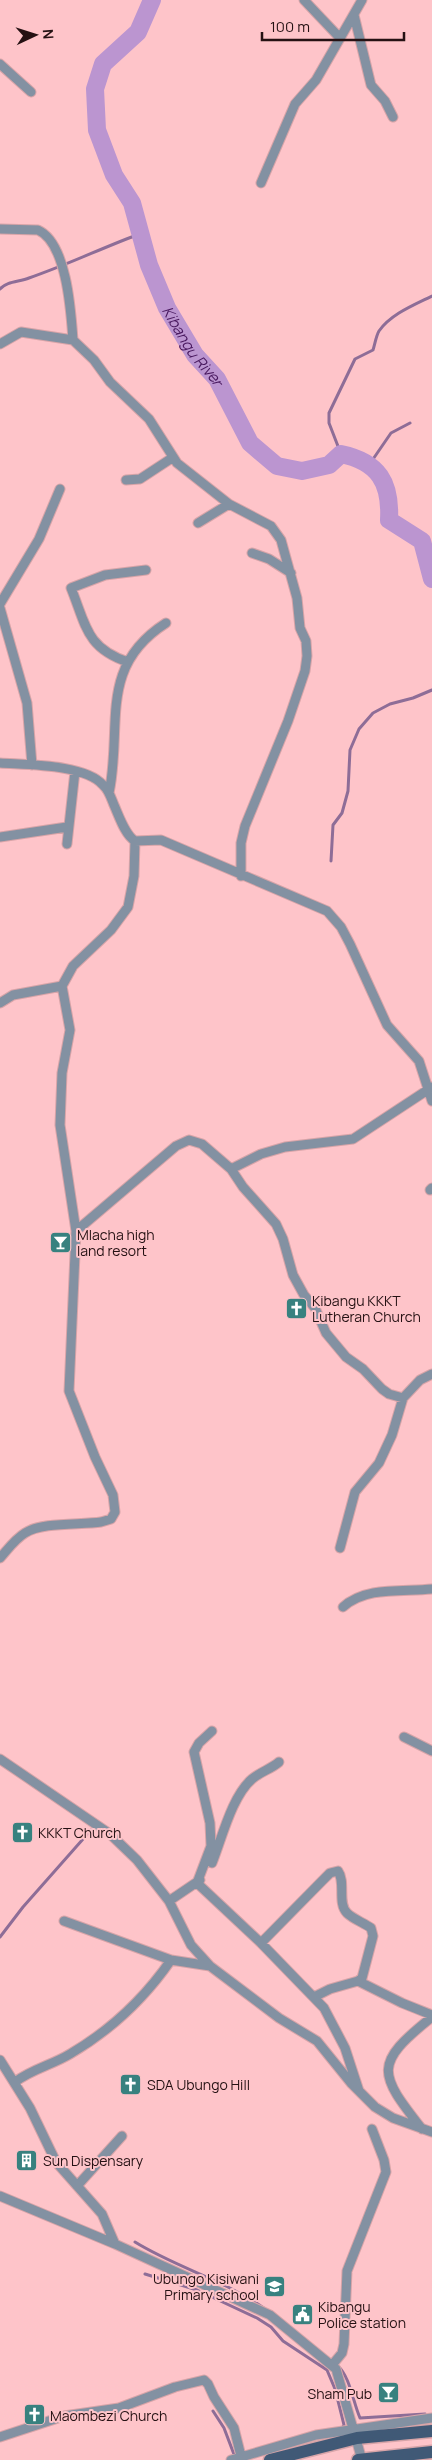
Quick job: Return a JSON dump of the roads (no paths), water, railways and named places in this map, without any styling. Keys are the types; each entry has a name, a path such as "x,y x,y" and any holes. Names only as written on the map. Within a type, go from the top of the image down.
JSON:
{"main road":[{"path":"270,2460 356,2434 432,2431"},
{"path":"361,2460 432,2452"}],"street":[{"path":"304,0 340,38"},
{"path":"261,183 295,104 316,80 362,0"},
{"path":"354,15 371,85 385,101 393,117"},
{"path":"0,64 31,92"},
{"path":"0,229 38,230 48,239 62,267 68,292 73,340"},
{"path":"0,344 21,332 73,340 94,360 110,382 149,419 172,458 229,504 271,526 281,540 291,573 300,628 306,641 305,671 288,721 245,826 242,843 241,876"},
{"path":"126,480 140,479 172,458"},
{"path":"0,604 39,538 60,489"},
{"path":"198,523 229,504"},
{"path":"252,553 269,558 291,573"},
{"path":"128,662 111,657 99,648 84,624 71,588 104,575 146,570"},
{"path":"0,608 28,703 32,765"},
{"path":"109,793 114,769 115,700 128,662 151,633 166,623"},
{"path":"0,763 76,771 97,779 109,793 126,829 135,841 134,876 128,906 111,930 73,966 62,986 70,1030 62,1073 60,1125 76,1231 69,1391 95,1457 113,1495 115,1512 111,1519 101,1522 36,1527 15,1541 0,1558"},
{"path":"67,844 67,827 76,771"},
{"path":"0,838 67,827"},
{"path":"135,841 161,840 241,876 327,911 334,918 363,969 386,1025 419,1061 430,1089 432,1101"},
{"path":"0,1003 13,995 62,986"},
{"path":"231,1169 248,1160 286,1147 353,1139 430,1089"},
{"path":"76,1231 160,1158 185,1141 194,1140 202,1144 231,1169 243,1187 276,1224 283,1239 292,1275 304,1295 315,1308 326,1333 346,1357 364,1369 382,1389 389,1394 402,1398"},
{"path":"340,1548 355,1492 371,1476 386,1450 402,1398 420,1380 432,1374"},
{"path":"343,1607 350,1600 391,1590 432,1589"},
{"path":"197,1883 208,1858 211,1835 194,1752 199,1743 212,1731"},
{"path":"404,1738 432,1751"},
{"path":"0,1759 110,1834 138,1860 169,1900 188,1940 210,1966 279,2018 316,2041 375,2107 393,2118 432,2132"},
{"path":"169,1900 197,1883 212,1863 223,1831 242,1792 253,1778 279,1762"},
{"path":"261,1943 322,1880 338,1871 342,1878 346,1912 372,1931 363,1974 358,1981 314,1996"},
{"path":"197,1883 261,1943 294,1980 314,1996 324,2008 340,2035 359,2091"},
{"path":"64,1921 171,1960 210,1966"},
{"path":"15,2082 29,2072 68,2056 113,2025 143,1998 171,1960"},
{"path":"358,1981 432,2016 396,2049 388,2068 393,2088 422,2129"},
{"path":"0,2060 15,2082 56,2162 78,2186 106,2222 115,2244"},
{"path":"333,2364 342,2353 344,2344 347,2271 386,2172 384,2160 372,2129"},
{"path":"78,2186 122,2136"},
{"path":"1,2199 115,2244 270,2315 333,2364 338,2374 356,2434 361,2460"},
{"path":"0,2432 0,2437 64,2416 119,2408 176,2387 204,2380 234,2428 241,2458"},
{"path":"231,2460 316,2435 356,2434 432,2418"}],"waterway":[{"name":"Kibangu River","path":"152,0 138,32 103,64 95,89 97,130 114,175 132,203 149,265 167,308 195,355 217,379 250,443 277,466 302,471 329,465 341,454 365,462 380,476 385,485 388,495 389,520 422,541 432,579"},
{"path":"0,289 10,283 43,273 142,233"},
{"path":"341,454 329,423 329,413 355,359 373,350 379,331 390,320 403,310 432,296"},
{"path":"369,465 391,433 410,423"},
{"path":"331,861 333,825 342,813 348,791 350,750 359,729 373,713 390,704 413,698 432,690"},
{"path":"0,1937 23,1907 91,1830"},
{"path":"135,2242 234,2290 265,2309"},
{"path":"145,2274 197,2290 257,2318 271,2327 283,2341 327,2370 335,2389 344,2425 341,2430"},
{"path":"338,2366 346,2377 360,2418 425,2414"},
{"path":"213,2411 224,2428 235,2457"}],"place":[{"name":"Mlacha high land resort","path":"61,1242"},
{"name":"Kibangu KKKT Lutheran Church","path":"296,1308"},
{"name":"KKKT Church","path":"22,1832"},
{"name":"SDA Ubungo Hill","path":"131,2084"},
{"name":"Sun Dispensary","path":"27,2160"},
{"name":"Ubungo Kisiwani Primary school","path":"275,2286"},
{"name":"Kibangu Police station","path":"302,2314"},
{"name":"Sham Pub","path":"388,2393"},
{"name":"Maombezi Church","path":"34,2415"}]}
